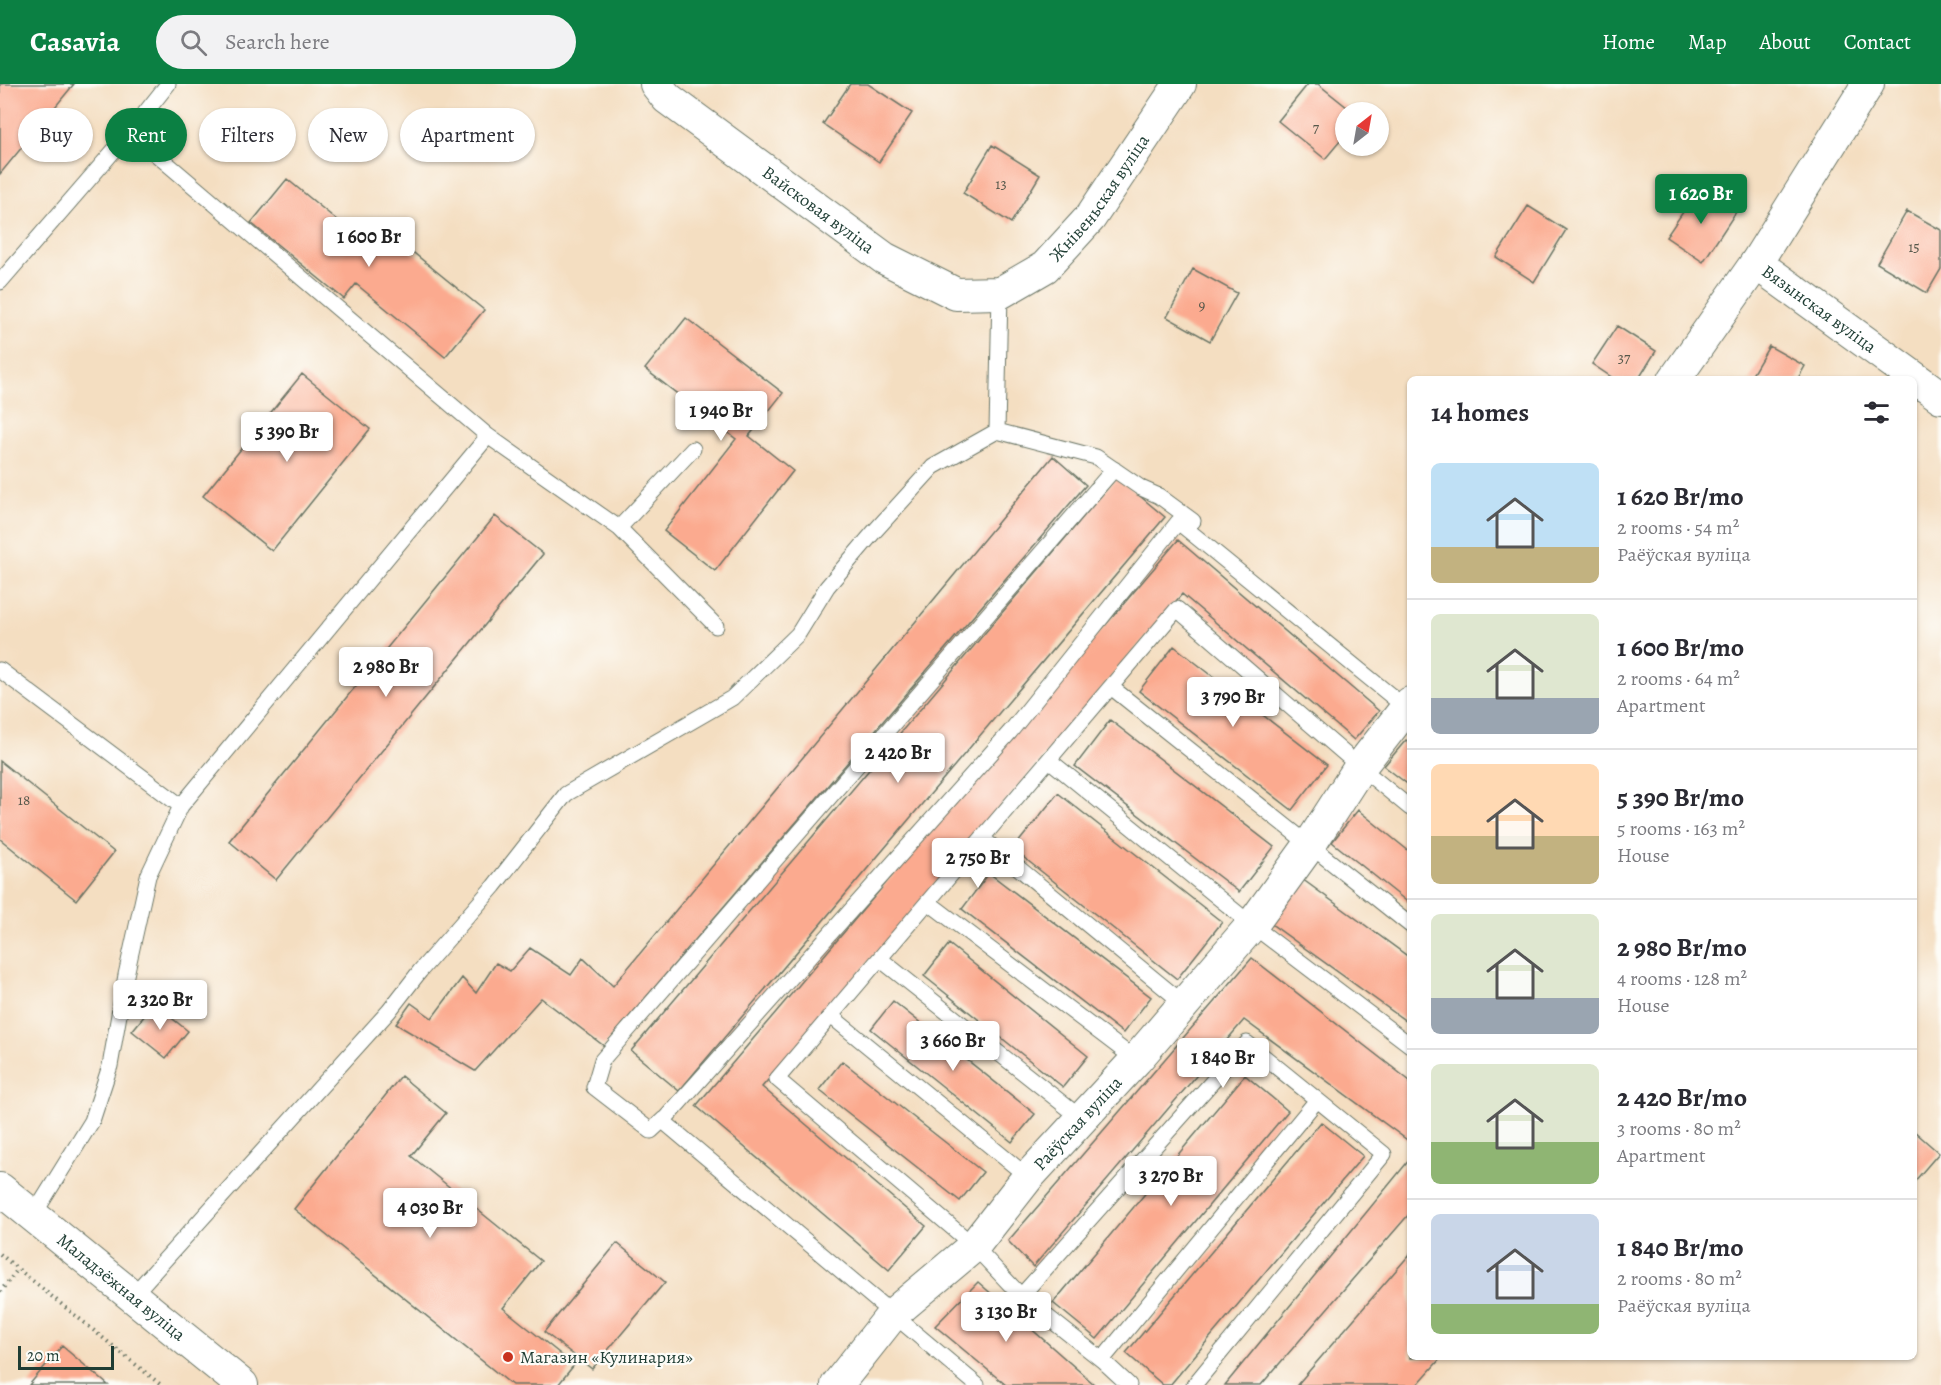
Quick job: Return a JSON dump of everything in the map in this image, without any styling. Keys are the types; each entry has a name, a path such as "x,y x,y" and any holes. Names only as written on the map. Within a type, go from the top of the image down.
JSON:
{"street":[{"name":"Вайсковая вуліца","path":"656,84 667,98 884,258 956,294 1000,293"},
{"name":"Жнівеньская вуліца","path":"1000,293 1045,267 1090,218 1180,84"},
{"path":"1677,376 1756,262 1868,84"},
{"name":"Вязынская вуліца","path":"1756,262 1912,376"},
{"name":"Вязынская вуліца","path":"1917,379 1941,397"},
{"name":"Раёўская вуліца","path":"837,1385 893,1314 974,1246 1028,1177 1136,1060 1252,925 1309,846 1360,767 1407,707"},
{"name":"Маладзёжная вуліца","path":"0,1189 242,1385"}],"lane":[{"path":"149,108 168,84"},
{"path":"0,282 105,161"},
{"path":"165,162 488,436 619,528 716,626"},
{"path":"997,431 1000,293"},
{"path":"133,1295 389,1011 420,971 494,886 566,794 732,698 798,634 827,587 933,467 997,431 1096,457 1114,469 1140,488 1159,496 1193,521 1178,522 1010,732 651,1131 594,1087 602,1060 1114,469"},
{"path":"33,1216 92,1121 110,1066 126,975 148,876 181,806 488,436"},
{"path":"619,528 693,449"},
{"path":"1178,522 1407,705"},
{"path":"1129,1385 1102,1360 1021,1296 974,1246 777,1078 1177,609 1407,806"},
{"path":"0,670 181,806"},
{"path":"1111,687 1407,923"},
{"path":"1048,760 1252,925 1407,1043"},
{"path":"982,838 1183,1003"},
{"path":"928,902 1136,1060"},
{"path":"880,959 1082,1119"},
{"path":"831,1016 1028,1177"},
{"path":"1021,1296 1247,1043 1384,1154 1194,1385"},
{"path":"1102,1360 1317,1100"},
{"path":"664,1119 977,1385"}],"path":[{"path":"0,1254 161,1385"},
{"path":"0,1292 18,1269"}],"building":[{"path":"0,84 74,84 54,108 18,108 18,152 0,174"},
{"path":"850,84 868,84 912,113 879,162 823,124"},
{"path":"1308,84 1318,84 1340,102 1335,102 1335,147 1325,159 1278,121"},
{"path":"992,145 1040,175 1011,223 963,193"},
{"path":"287,179 373,250 388,232 484,310 445,357 356,284 344,299 251,223"},
{"path":"1700,187 1736,212 1703,262 1666,237"},
{"path":"1528,206 1566,230 1534,282 1496,257"},
{"path":"1907,211 1941,230 1941,269 1927,293 1877,263"},
{"path":"1193,269 1237,293 1210,341 1167,317"},
{"path":"686,318 783,393 749,436 793,471 715,571 664,531 736,439 645,369"},
{"path":"1617,326 1656,351 1640,376 1610,376 1592,364"},
{"path":"1769,346 1805,366 1799,376 1751,376"},
{"path":"302,374 370,429 272,551 203,496"},
{"path":"1053,456 1086,485 604,1046 541,998 475,1071 396,1024 411,1003 432,1018 462,978 476,993 496,963 510,971 530,948 571,975 583,958 613,986"},
{"path":"1117,477 1165,517 679,1091 631,1051"},
{"path":"495,516 543,554 276,880 229,841"},
{"path":"1178,540 1379,711 1354,740 1182,594 762,1087 926,1226 889,1270 696,1106"},
{"path":"1174,646 1327,765 1292,810 1139,691"},
{"path":"1110,720 1274,847 1239,892 1075,766"},
{"path":"1406,740 1407,741 1407,784 1384,766"},
{"path":"0,761 114,852 76,900 0,839"},
{"path":"1058,793 1222,922 1177,979 1013,849"},
{"path":"1358,810 1407,850 1407,902 1332,842"},
{"path":"989,873 1151,997 1123,1033 962,909"},
{"path":"1302,879 1407,956 1407,1022 1270,923"},
{"path":"949,944 1088,1056 1063,1087 924,976"},
{"path":"1252,958 1407,1079 1407,1140 1244,1020 1033,1267 1008,1241"},
{"path":"893,1001 1035,1114 1012,1142 871,1029"},
{"path":"154,1004 188,1031 166,1058 132,1031"},
{"path":"842,1061 983,1172 960,1201 819,1090"},
{"path":"1245,1075 1288,1111 1097,1339 1053,1303"},
{"path":"401,1076 446,1113 411,1156 541,1261 503,1308 574,1365 558,1385 512,1385 294,1209"},
{"path":"1321,1122 1363,1156 1170,1385 1163,1385 1126,1353"},
{"path":"1917,1134 1939,1153 1917,1179"},
{"path":"1407,1163 1407,1216 1261,1385 1225,1385"},
{"path":"617,1243 665,1282 592,1369 544,1332"},
{"path":"1407,1257 1407,1360 1439,1360 1417,1385 1297,1385"},
{"path":"978,1282 1095,1385 1006,1385 935,1326"},
{"path":"62,1346 108,1385 29,1385"}],"place":[{"name":"Магазин «Кулинария»","path":"508,1357"}]}
